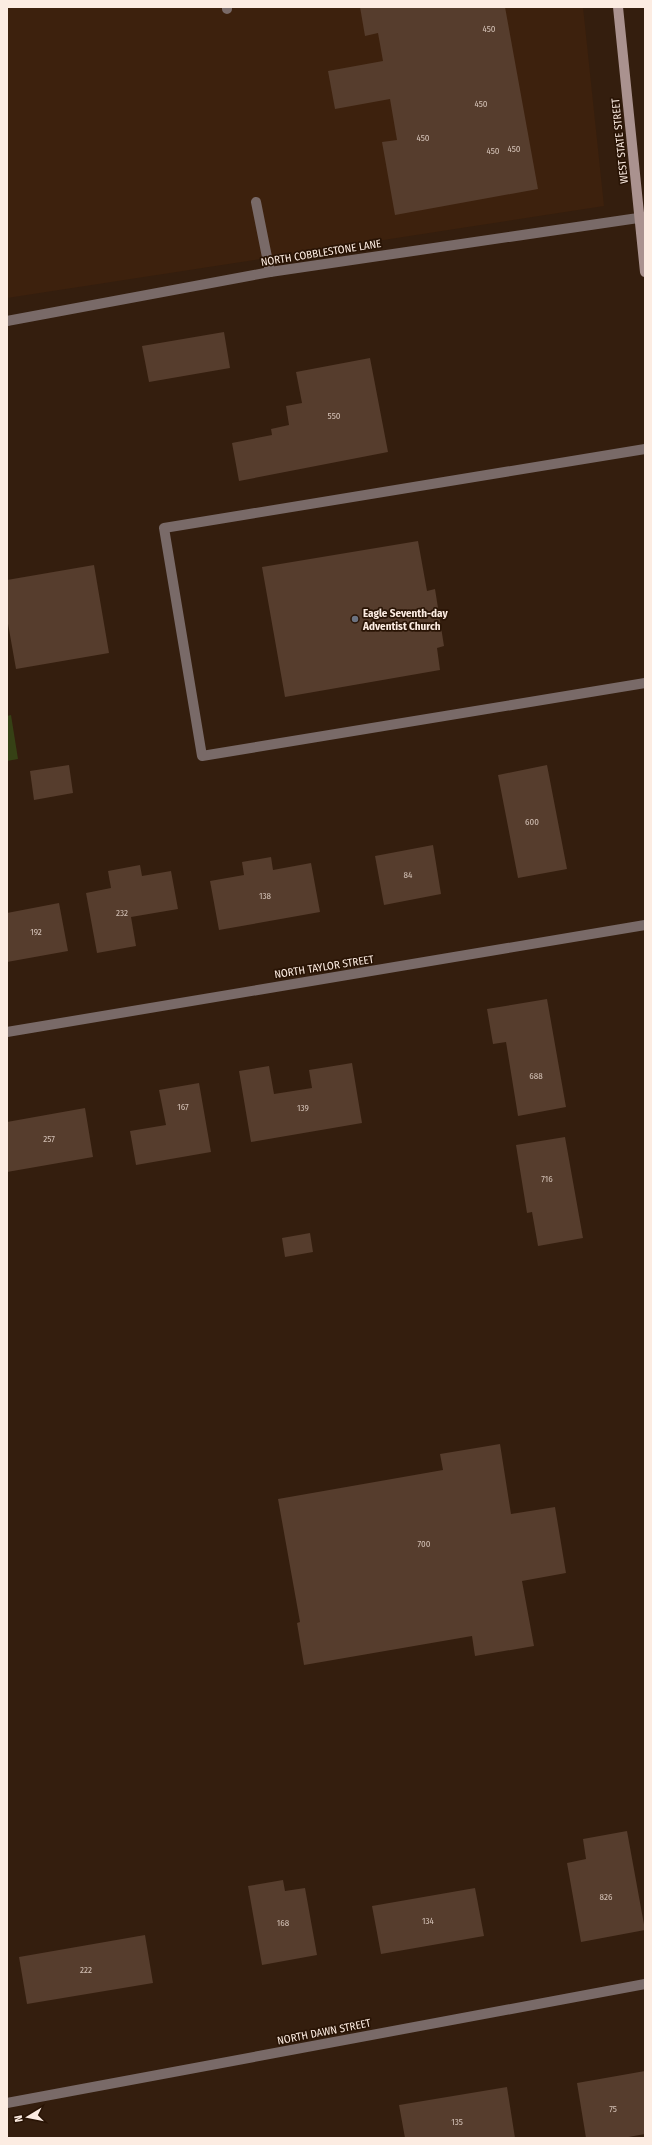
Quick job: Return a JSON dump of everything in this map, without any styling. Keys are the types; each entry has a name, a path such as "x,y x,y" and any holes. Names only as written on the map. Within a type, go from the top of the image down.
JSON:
{"main road":[{"name":"WEST STATE STREET","path":"618,7 642,218 645,272"}],"street":[{"path":"256,202 270,272"},
{"name":"NORTH COBBLESTONE LANE","path":"7,321 270,272 642,218"},
{"path":"645,449 164,528 202,756 645,683"},
{"name":"NORTH TAYLOR STREET","path":"7,1032 645,925"},
{"name":"NORTH DAWN STREET","path":"7,2104 645,1984"}],"shaded area":[{"path":"7,7 583,7 604,206 7,298"}],"green space":[{"path":"11,715 18,759 7,761 7,716"}],"building":[{"path":"360,7 505,7 538,189 395,215 382,142 397,140 390,99 335,109 328,71 383,61 378,33 365,36"},
{"path":"224,332 230,368 149,382 142,346"},
{"path":"370,358 388,452 239,481 232,443 272,435 271,429 289,425 286,406 302,403 296,372"},
{"name":"Eagle Seventh-day Adventist Church","path":"418,541 427,591 435,589 444,646 437,648 440,670 285,697 262,567"},
{"path":"94,565 109,653 16,669 7,618 7,580"},
{"path":"69,765 73,793 34,800 30,771"},
{"path":"547,765 567,869 518,878 498,775"},
{"path":"433,845 441,894 384,905 375,856"},
{"path":"271,857 273,870 311,863 320,912 219,930 210,881 244,875 242,862"},
{"path":"140,865 142,876 171,871 178,909 131,917 136,946 97,953 86,893 111,888 108,871"},
{"path":"59,903 68,951 7,962 7,913"},
{"path":"547,999 566,1107 518,1116 506,1042 493,1044 487,1009"},
{"path":"352,1063 362,1123 251,1142 239,1071 269,1066 274,1094 312,1088 309,1070"},
{"path":"199,1083 211,1152 136,1165 130,1131 166,1125 159,1090"},
{"path":"85,1108 93,1157 7,1172 7,1122"},
{"path":"565,1137 583,1238 538,1246 532,1212 527,1213 516,1145"},
{"path":"310,1233 313,1252 285,1257 282,1238"},
{"path":"500,1444 511,1514 555,1507 566,1573 522,1581 534,1646 475,1656 472,1636 304,1665 297,1623 300,1622 278,1499 443,1470 440,1454"},
{"path":"627,1831 645,1930 581,1942 567,1863 586,1859 583,1839"},
{"path":"283,1880 285,1891 305,1888 317,1955 262,1965 248,1886"},
{"path":"475,1888 484,1936 381,1954 372,1906"},
{"path":"145,1935 153,1983 27,2004 19,1957"},
{"path":"645,2071 645,2134 623,2138 586,2138 577,2083"},
{"path":"507,2087 515,2138 405,2138 399,2105"}],"place":[{"name":"Eagle Seventh-day Adventist Church","path":"355,619"}]}
